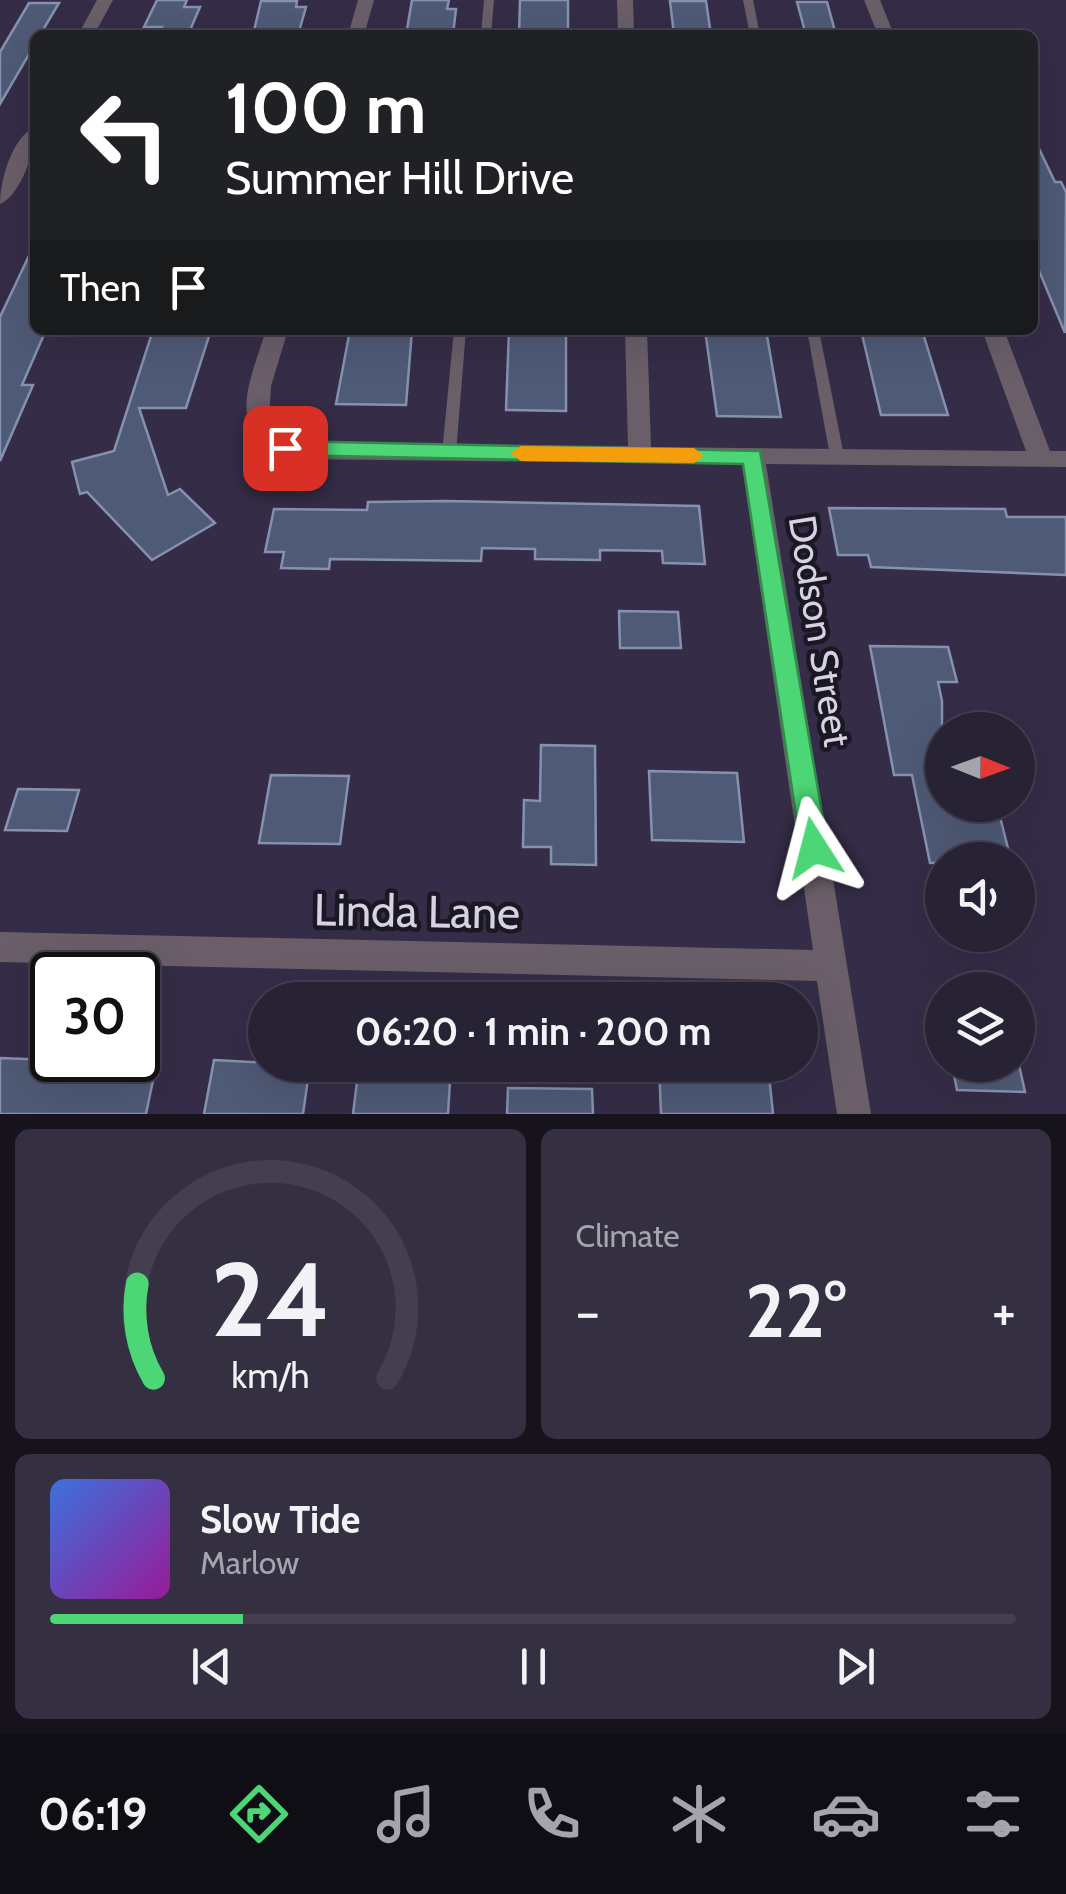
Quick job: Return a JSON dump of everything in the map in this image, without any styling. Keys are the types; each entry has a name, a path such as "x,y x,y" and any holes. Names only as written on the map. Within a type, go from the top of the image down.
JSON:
{"street":[{"path":"89,30 104,0"},
{"path":"357,30 366,0"},
{"path":"625,0 626,30"},
{"path":"872,0 884,30"},
{"path":"0,198 30,141"},
{"path":"276,335 254,415 262,433 273,443 300,451 1066,459"},
{"path":"636,335 640,455"},
{"path":"995,335 1041,459"},
{"name":"Dodson Street","path":"752,456 854,1114"},
{"name":"Linda Lane","path":"0,947 833,966"}],"lane":[{"path":"486,30 489,0"},
{"path":"748,0 754,30"},
{"path":"449,452 460,335"},
{"path":"814,335 837,456"}],"building":[{"path":"157,0 187,0 184,7 200,7 190,30 144,27"},
{"path":"412,0 449,0 447,9 456,9 454,30 407,30"},
{"path":"520,0 568,0 568,30 519,30"},
{"path":"261,1 297,1 296,7 306,7 299,30 254,30"},
{"path":"670,1 706,1 710,30 673,30"},
{"path":"797,2 827,2 835,30 805,30"},
{"path":"29,3 59,3 43,30 30,30 30,53 0,104 0,52"},
{"path":"1038,147 1055,182 1061,182 1066,192 1065,333 1038,268"},
{"path":"30,254 30,335 44,335 22,385 33,385 0,461 0,317"},
{"path":"151,335 209,335 186,408 139,408 168,495 180,489 215,523 152,560 87,492 80,494 72,462 114,451"},
{"path":"349,335 412,335 406,405 336,404"},
{"path":"509,335 566,335 566,411 506,410"},
{"path":"706,335 767,335 781,417 717,416"},
{"path":"862,335 924,335 948,415 881,415"},
{"path":"368,502 699,506 705,564 663,563 662,551 600,550 600,560 535,559 535,549 482,548 481,561 330,559 329,569 281,568 284,552 265,552 274,509 367,510"},
{"path":"829,508 1005,509 1007,517 1066,517 1066,575 871,567 868,555 838,555"},
{"path":"619,611 678,612 681,648 620,648"},
{"path":"870,646 948,647 957,682 938,682 942,712 925,712 925,822 1001,822 1006,842 926,842 912,775 894,775"},
{"path":"541,745 595,746 596,865 551,864 551,847 523,847 524,800 540,801"},
{"path":"649,771 737,773 744,842 652,840"},
{"path":"271,775 349,776 340,844 259,843"},
{"path":"18,789 79,790 67,831 5,830"},
{"path":"0,1058 30,1059 30,1082 153,1082 146,1114 0,1114"},
{"path":"214,1060 248,1062 248,1082 308,1082 303,1114 204,1114"},
{"path":"357,1082 450,1082 448,1114 353,1114"},
{"path":"660,1082 770,1082 773,1114 661,1114"},
{"path":"955,1082 1023,1082 1025,1092 957,1090"},
{"path":"508,1088 592,1089 593,1114 507,1114"}],"slow traffic":[{"path":"521,453 694,456"}],"route":[{"path":"285,448 752,456 814,848"}]}
